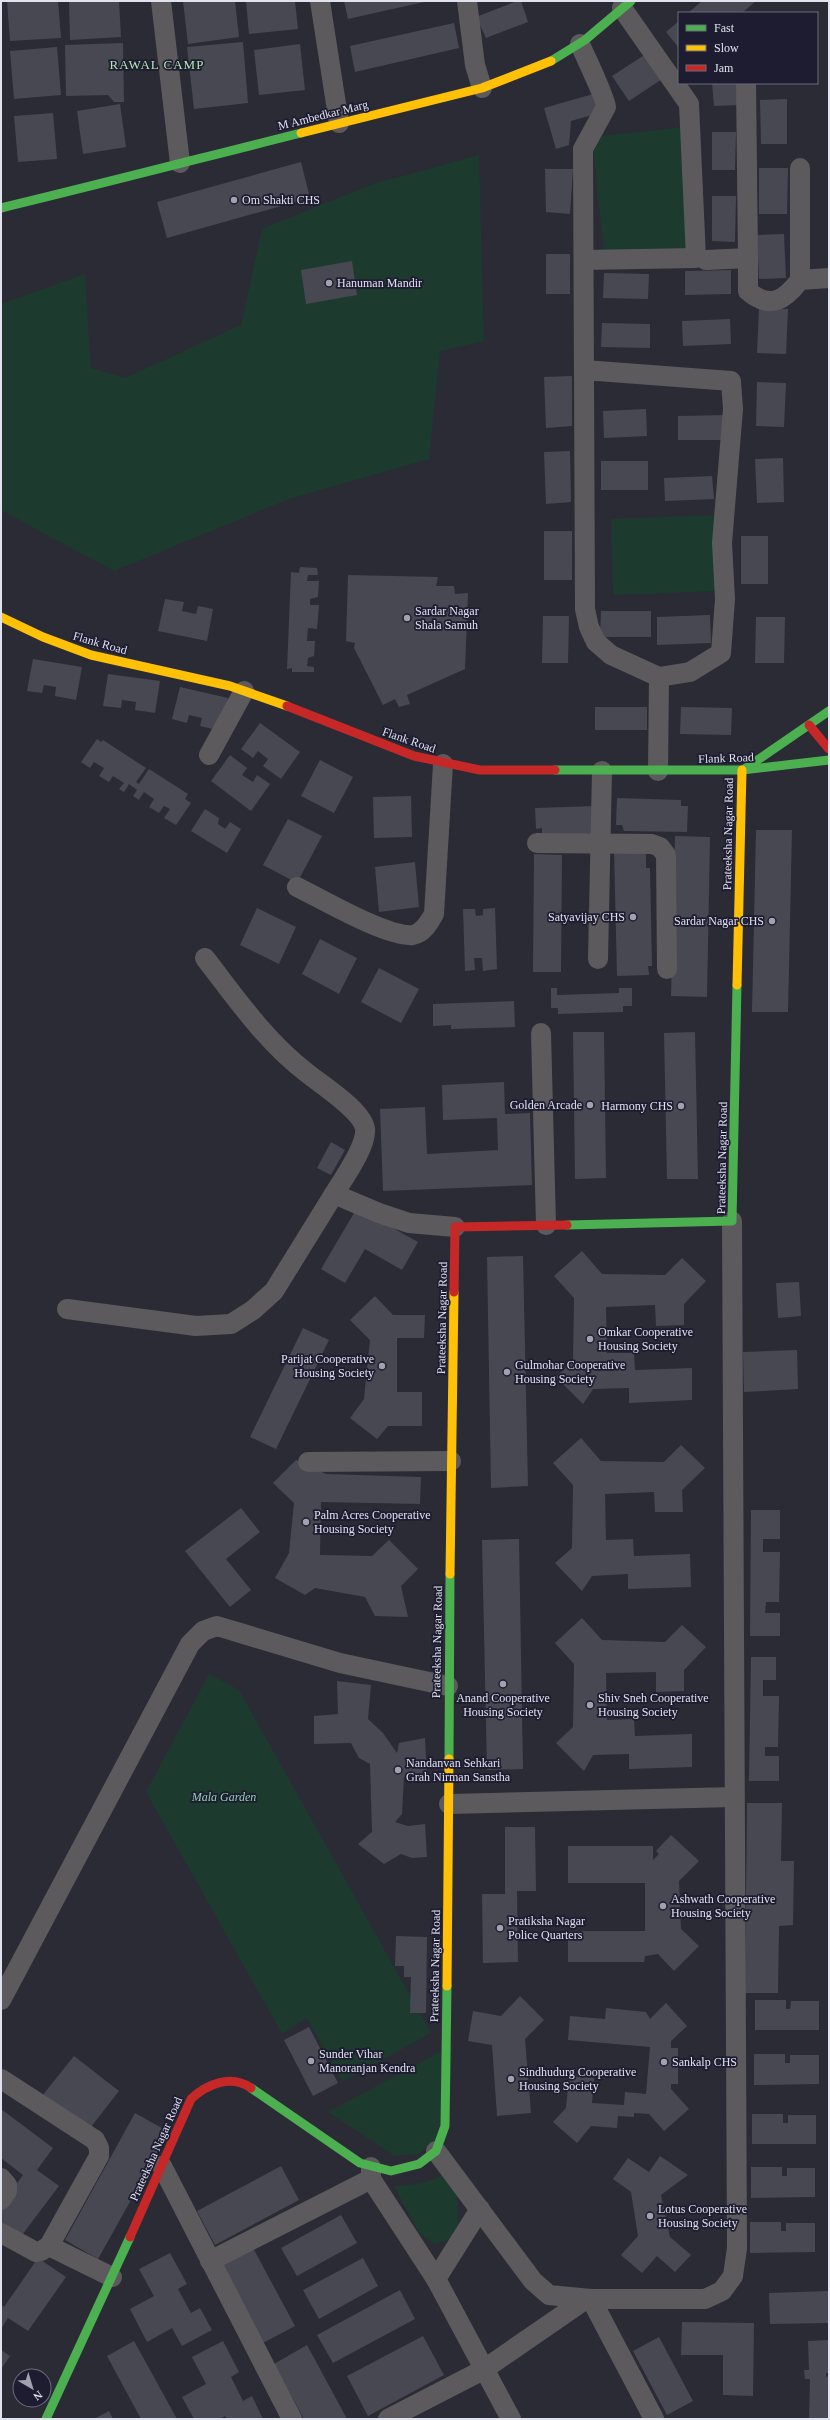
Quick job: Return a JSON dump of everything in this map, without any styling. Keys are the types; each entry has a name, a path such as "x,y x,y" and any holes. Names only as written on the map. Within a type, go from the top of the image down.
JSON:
{"street":[{"path":"161,1 180,163"},
{"path":"320,1 339,123"},
{"path":"467,1 475,65 482,88"},
{"path":"584,260 696,258 689,104 626,5"},
{"name":"M Ambedkar Marg","path":"1,208 149,173 180,163 482,88 544,65 580,44 626,5"},
{"path":"580,44 599,90 606,100 606,107 583,149 585,609 589,626 596,642 611,655 659,677 690,672 721,653 725,599 722,544 733,409 731,381 584,370"},
{"path":"746,84 748,292 758,300 774,301 789,295 800,280 800,168"},
{"path":"706,260 748,258"},
{"path":"800,280 829,278"},
{"name":"Flank Road","path":"1,617 43,637 90,655 244,691 414,756 443,764 480,770 742,770 829,760"},
{"path":"658,770 659,677"},
{"path":"209,755 244,691"},
{"path":"742,770 829,711"},
{"path":"809,725 829,749"},
{"path":"297,887 360,918 400,934 415,935 426,928 434,914 443,764"},
{"name":"Prateeksha Nagar Road","path":"46,2419 112,2277 191,2099 204,2087 224,2081 247,2085 360,2163 371,2173 391,2171 419,2164 436,2150 445,2126 449,1804 448,1686 455,1227 732,1221 742,770"},
{"path":"598,959 602,771"},
{"path":"537,843 652,844 660,847 666,855 667,969"},
{"path":"67,1309 196,1326 231,1324 253,1310 274,1291 334,1194 362,1143 365,1135 361,1119 346,1104 302,1069 256,1024 205,958"},
{"path":"541,1033 546,1225"},
{"path":"334,1194 409,1223 455,1227"},
{"path":"436,2150 523,2269 549,2295 589,2299 705,2299 722,2291 733,2276 737,2248 732,1221"},
{"path":"308,1462 451,1461"},
{"path":"1,2000 190,1644 202,1631 217,1626 340,1663 448,1686"},
{"path":"449,1804 734,1797"},
{"path":"1,2079 95,2140 99,2148 99,2156 49,2246 42,2251 36,2252 1,2233"},
{"path":"162,2166 292,2419"},
{"path":"210,2261 371,2173 436,2279 483,2370 511,2419"},
{"path":"1,2178 7,2185 8,2191 1,2200"},
{"path":"436,2279 471,2226 480,2209"},
{"path":"49,2246 112,2277"},
{"path":"388,2419 483,2370 589,2299"},
{"path":"589,2299 654,2419"}],"green space":[{"path":"686,127 700,253 605,263 592,137"},
{"path":"479,155 484,341 440,351 429,459 289,499 114,571 1,510 1,304 85,274 91,368 125,378 241,325 262,229 370,185"},
{"path":"715,515 718,591 613,595 611,519"},
{"name":"Mala Garden","path":"209,1674 239,1690 431,2033 342,2082 307,2018 282,2034 146,1792"},
{"path":"453,2045 448,2129 419,2154 395,2156 328,2112"},
{"path":"456,2164 458,2223 451,2239 435,2244 419,2233 394,2186 427,2182 441,2176"}],"building":[{"path":"7,1 58,1 61,38 10,41"},
{"path":"69,1 119,1 121,37 70,40"},
{"path":"183,1 235,1 239,37 188,44"},
{"path":"246,1 295,1 298,29 249,34"},
{"path":"344,1 424,1 424,2 348,19"},
{"path":"517,1 521,1 528,22 486,38 476,17"},
{"path":"702,1 756,1 743,12 689,12"},
{"path":"678,22 678,47 666,32"},
{"path":"454,23 459,48 355,72 350,46"},
{"path":"243,42 248,103 194,109 187,47"},
{"path":"123,43 124,102 114,102 108,95 66,96 65,45"},
{"path":"300,44 305,90 259,95 254,50"},
{"path":"57,47 61,95 14,99 10,51"},
{"path":"649,52 665,77 629,101 612,76"},
{"path":"712,84 738,84 739,105 714,106"},
{"path":"593,94 599,113 571,121 569,145 556,149 544,108"},
{"path":"787,99 787,144 761,144 760,100"},
{"path":"120,104 126,147 83,154 77,111"},
{"path":"53,113 57,159 18,162 14,116"},
{"path":"712,132 736,132 735,170 712,170"},
{"name":"Om Shakti CHS","path":"301,162 310,198 167,238 157,202"},
{"path":"759,168 788,168 787,214 759,214"},
{"path":"545,169 573,169 570,214 546,212"},
{"path":"712,196 736,196 735,242 712,241"},
{"path":"784,234 786,278 759,279 757,235"},
{"path":"546,254 570,254 570,294 546,294"},
{"name":"Hanuman Mandir","path":"352,261 357,295 306,304 301,270"},
{"path":"731,270 731,294 685,295 685,271"},
{"path":"604,273 649,274 648,299 603,298"},
{"path":"759,308 788,309 786,354 757,353"},
{"path":"730,319 731,344 683,346 682,321"},
{"path":"602,323 650,324 650,348 601,347"},
{"path":"572,376 572,426 546,428 544,377"},
{"path":"757,382 786,383 784,427 756,426"},
{"path":"646,409 647,436 604,438 603,411"},
{"path":"729,415 730,440 678,440 678,416"},
{"path":"570,451 571,502 546,504 544,452"},
{"path":"783,458 784,502 757,503 755,459"},
{"path":"601,461 648,461 648,490 601,490"},
{"path":"712,476 714,499 665,501 664,478"},
{"path":"544,531 572,531 572,580 544,580"},
{"path":"741,536 768,536 768,584 741,584"},
{"path":"300,567 317,568 318,575 308,575 307,581 319,581 318,597 310,599 310,605 319,605 317,629 308,628 307,641 315,641 314,656 308,658 307,666 314,667 314,672 292,672 292,668 287,669 291,572 299,573"},
{"name":"Sardar Nagar Shala Samuh","path":"348,575 438,577 436,586 454,586 455,594 468,593 465,669 407,695 410,704 399,707 395,699 383,705 354,648 355,643 346,641"},
{"path":"165,599 184,602 182,611 196,614 198,606 213,609 207,641 158,631"},
{"path":"601,611 651,611 651,637 600,637"},
{"path":"710,615 711,643 657,645 657,617"},
{"path":"543,616 569,616 568,663 542,663"},
{"path":"756,617 785,617 784,663 755,663"},
{"path":"33,659 82,667 76,700 55,696 56,687 44,685 42,693 27,691"},
{"path":"108,674 160,681 155,713 135,710 136,702 122,700 121,708 103,706"},
{"path":"180,687 228,698 221,731 200,726 202,718 189,715 187,723 172,719"},
{"path":"595,707 647,707 647,730 595,730"},
{"path":"681,707 732,708 731,735 680,734"},
{"path":"260,723 300,752 281,779 263,766 268,759 258,751 253,758 241,749"},
{"path":"97,739 101,742 103,740 146,768 136,782 139,784 149,769 188,794 185,799 191,803 176,825 164,818 170,809 164,806 159,813 149,807 154,799 144,792 139,800 133,796 137,790 129,784 124,792 119,789 124,783 113,776 109,782 99,776 104,768 94,762 90,768 81,762"},
{"path":"230,755 247,768 242,775 253,782 257,775 270,784 251,811 211,781"},
{"path":"320,760 353,777 334,813 301,796"},
{"path":"411,796 412,837 374,838 373,797"},
{"path":"617,798 681,800 681,806 688,806 687,832 624,831 622,825 616,825"},
{"path":"596,806 597,836 542,838 542,828 536,829 535,808"},
{"path":"205,809 219,818 218,824 225,829 230,822 241,829 227,853 191,831"},
{"path":"288,819 322,836 297,883 263,865"},
{"name":"Sardar Nagar CHS","path":"756,830 792,830 788,1012 752,1012"},
{"path":"675,836 710,837 707,997 671,996"},
{"name":"Satyavijay CHS","path":"646,850 646,868 650,868 652,966 648,966 649,975 617,976 614,851"},
{"path":"534,854 562,855 561,972 533,972"},
{"path":"415,862 419,907 379,912 375,867"},
{"path":"257,908 296,927 279,964 240,945"},
{"path":"495,908 497,969 483,971 482,958 474,958 475,970 465,971 463,909 475,909 476,916 483,915 483,909"},
{"path":"320,939 357,958 339,994 302,974"},
{"path":"379,968 419,989 401,1023 361,1002"},
{"path":"551,988 557,988 557,995 619,993 619,988 632,988 632,1006 623,1006 623,1012 558,1014 558,1008 551,1008"},
{"path":"514,1001 515,1027 451,1029 451,1025 433,1026 433,1004"},
{"name":"Golden Arcade","path":"573,1032 604,1032 606,1178 575,1179"},
{"name":"Harmony CHS","path":"695,1032 698,1179 667,1179 664,1033"},
{"path":"504,1082 505,1114 530,1113 532,1185 383,1191 380,1109 425,1107 427,1154 498,1150 497,1118 443,1120 442,1085"},
{"path":"331,1142 345,1150 331,1175 317,1168"},
{"path":"357,1208 418,1242 402,1270 365,1249 345,1283 321,1269"},
{"name":"Omkar Cooperative Housing Society","path":"582,1251 602,1274 665,1275 682,1258 706,1281 684,1304 684,1325 656,1326 655,1305 606,1307 607,1353 634,1353 635,1370 692,1368 692,1400 629,1403 629,1388 593,1389 583,1404 556,1377 573,1361 574,1298 554,1276"},
{"name":"Gulmohar Cooperative Housing Society","path":"523,1256 528,1486 491,1488 487,1257"},
{"path":"799,1282 801,1316 778,1318 776,1283"},
{"name":"Parijat Cooperative Housing Society","path":"375,1296 393,1315 425,1315 424,1338 397,1338 397,1392 422,1392 422,1426 388,1426 377,1439 350,1418 364,1399 370,1340 350,1320"},
{"path":"303,1328 329,1340 276,1449 250,1437"},
{"path":"797,1350 798,1389 744,1392 743,1352"},
{"path":"581,1438 601,1461 664,1462 681,1445 705,1468 682,1490 683,1512 655,1512 654,1492 605,1494 606,1540 633,1539 634,1556 690,1554 691,1587 628,1589 628,1574 592,1576 582,1591 555,1563 572,1548 573,1485 553,1463"},
{"name":"Palm Acres Cooperative Housing Society","path":"296,1460 326,1474 421,1477 420,1504 321,1502 320,1555 372,1556 389,1540 418,1569 401,1586 408,1617 375,1616 365,1597 315,1588 305,1595 275,1578 289,1553 294,1503 273,1483"},
{"path":"241,1508 260,1532 226,1559 251,1590 230,1607 185,1551"},
{"path":"751,1510 780,1510 780,1539 763,1539 763,1552 780,1552 779,1602 766,1602 765,1613 780,1613 780,1636 750,1636"},
{"name":"Anand Cooperative Housing Society","path":"519,1539 523,1769 487,1770 482,1540"},
{"name":"Shiv Sneh Cooperative Housing Society","path":"582,1618 602,1640 665,1642 682,1625 706,1647 684,1670 684,1691 656,1692 656,1672 606,1673 607,1720 634,1719 635,1736 692,1734 692,1767 629,1769 629,1754 593,1755 584,1771 556,1743 573,1727 574,1664 555,1643"},
{"path":"751,1657 776,1657 776,1680 763,1680 763,1696 779,1696 778,1747 765,1747 765,1756 779,1756 779,1781 749,1781"},
{"name":"Nandanvan Sehkari Grah Nirman Sanstha","path":"337,1681 371,1685 368,1719 383,1733 397,1753 399,1743 425,1738 427,1777 404,1777 402,1814 395,1822 408,1826 425,1824 427,1857 412,1858 401,1854 384,1864 358,1844 372,1832 370,1764 359,1758 351,1743 314,1744 314,1716 338,1714"},
{"path":"747,1803 782,1803 781,1861 794,1861 793,1925 779,1926 778,1993 745,1993"},
{"name":"Pratiksha Nagar Police Quarters","path":"505,1827 535,1827 536,1891 517,1891 518,1962 483,1963 482,1894 505,1894"},
{"name":"Ashwath Cooperative Housing Society","path":"671,1835 699,1861 679,1881 681,1929 699,1946 674,1971 658,1954 645,1956 644,1962 568,1962 568,1931 645,1931 645,1883 568,1883 568,1846 653,1846 653,1860 659,1854 656,1851"},
{"path":"396,1936 427,1937 426,2013 410,2013 411,1977 404,1977 404,1966 395,1966"},
{"name":"Sindhudurg Cooperative Housing Society","path":"520,1996 544,2020 525,2039 531,2113 497,2116 492,2045 468,2041 473,2011 501,2016"},
{"path":"755,2000 786,2000 786,2009 790,2009 791,2001 819,2001 819,2030 755,2030"},
{"name":"Sankalp CHS","path":"666,2003 687,2026 671,2041 671,2048 678,2048 678,2084 671,2084 671,2089 689,2109 664,2131 649,2114 634,2113 634,2117 618,2116 617,2128 591,2126 577,2143 553,2122 566,2108 569,2076 594,2078 592,2103 624,2105 625,2092 646,2094 650,2047 568,2040 570,2016 605,2019 606,2008 646,2012 650,2019"},
{"name":"Sunder Vihar Manoranjan Kendra","path":"309,2027 338,2083 313,2096 284,2040"},
{"path":"754,2054 785,2054 785,2063 790,2063 790,2055 819,2055 819,2084 754,2085"},
{"path":"74,2056 119,2091 87,2132 42,2096"},
{"path":"1,2109 53,2148 37,2170 59,2186 19,2239 1,2225 1,2205 23,2175 1,2158"},
{"path":"135,2113 169,2132 98,2259 65,2240"},
{"path":"752,2114 783,2114 783,2123 788,2123 788,2115 816,2115 816,2144 752,2144"},
{"name":"Lotus Cooperative Housing Society","path":"660,2156 688,2175 661,2195 670,2237 691,2255 675,2272 657,2256 642,2273 621,2255 638,2236 631,2192 613,2179 628,2158 649,2172"},
{"path":"281,2166 299,2200 215,2245 197,2211"},
{"path":"751,2167 782,2167 782,2176 787,2176 787,2168 815,2168 815,2197 751,2198"},
{"path":"341,2215 357,2243 297,2276 281,2248"},
{"path":"750,2222 781,2222 781,2231 786,2231 786,2223 815,2223 815,2252 750,2253"},
{"path":"253,2248 295,2326 261,2344 220,2267"},
{"path":"170,2253 187,2284 178,2289 191,2313 200,2308 212,2330 182,2346 172,2328 147,2342 130,2309 154,2296 139,2269"},
{"path":"38,2258 66,2277 28,2331 8,2318 1,2329 1,2305 4,2307"},
{"path":"363,2258 378,2286 319,2319 303,2290"},
{"path":"400,2290 415,2319 333,2363 317,2335"},
{"path":"829,2291 829,2323 770,2324 769,2293"},
{"path":"682,2322 754,2323 753,2396 723,2395 723,2355 681,2355"},
{"path":"423,2336 444,2375 368,2416 347,2376"},
{"path":"659,2337 693,2401 667,2415 633,2351"},
{"path":"829,2340 829,2373 826,2373 826,2377 829,2376 829,2419 809,2419 810,2379 805,2379 804,2370 809,2370 808,2341"},
{"path":"134,2341 177,2419 141,2419 107,2356"},
{"path":"223,2341 239,2372 231,2377 243,2401 252,2396 263,2419 227,2419 225,2416 220,2419 194,2419 182,2397 206,2384 192,2357"},
{"path":"307,2345 347,2419 304,2419 274,2364"},
{"path":"1,2350 10,2356 1,2369"},
{"path":"109,2411 113,2419 94,2419"}],"traffic: fast":[{"path":"551,61 585,40 631,1"},
{"path":"1,208 301,133"},
{"path":"743,770 829,711"},
{"path":"555,770 742,770 829,760"},
{"path":"567,1225 732,1221 737,985"},
{"path":"449,1759 450,1574"},
{"path":"251,2088 360,2163 391,2171 419,2164 436,2151 445,2126 447,1986"},
{"path":"46,2419 130,2237"}],"traffic: slow":[{"path":"301,133 482,88 551,61"},
{"path":"1,617 43,637 91,655 230,686 287,706"},
{"path":"737,985 742,770"},
{"path":"450,1574 454,1292"},
{"path":"447,1986 449,1759"}],"traffic: jam":[{"path":"287,706 414,756 480,770 555,770"},
{"path":"809,725 829,749"},
{"path":"454,1292 455,1227 567,1225"},
{"path":"130,2237 191,2099 204,2089 227,2081 243,2084 251,2088"}],"place":[{"name":"Om Shakti CHS","path":"234,200"},
{"name":"Hanuman Mandir","path":"329,283"},
{"name":"Sardar Nagar Shala Samuh","path":"407,618"},
{"name":"Satyavijay CHS","path":"633,917"},
{"name":"Sardar Nagar CHS","path":"772,921"},
{"name":"Golden Arcade","path":"590,1105"},
{"name":"Harmony CHS","path":"681,1106"},
{"name":"Omkar Cooperative Housing Society","path":"590,1339"},
{"name":"Parijat Cooperative Housing Society","path":"382,1366"},
{"name":"Gulmohar Cooperative Housing Society","path":"507,1372"},
{"name":"Palm Acres Cooperative Housing Society","path":"306,1522"},
{"name":"Anand Cooperative Housing Society","path":"503,1684"},
{"name":"Shiv Sneh Cooperative Housing Society","path":"590,1705"},
{"name":"Nandanvan Sehkari Grah Nirman Sanstha","path":"398,1770"},
{"name":"Ashwath Cooperative Housing Society","path":"663,1906"},
{"name":"Pratiksha Nagar Police Quarters","path":"500,1928"},
{"name":"Sunder Vihar Manoranjan Kendra","path":"311,2061"},
{"name":"Sankalp CHS","path":"664,2062"},
{"name":"Sindhudurg Cooperative Housing Society","path":"511,2079"},
{"name":"Lotus Cooperative Housing Society","path":"650,2216"}],"district":[{"name":"RAWAL CAMP","path":"157,64"}]}
